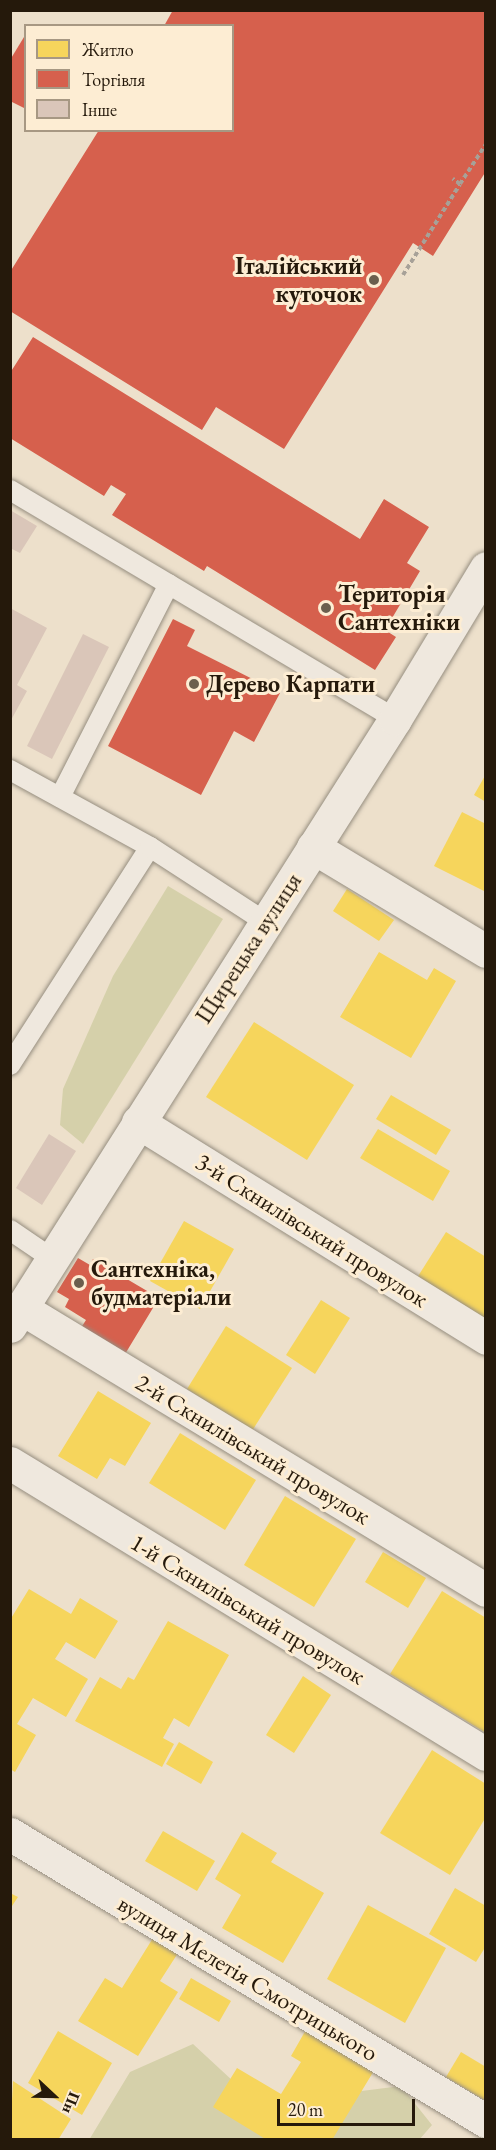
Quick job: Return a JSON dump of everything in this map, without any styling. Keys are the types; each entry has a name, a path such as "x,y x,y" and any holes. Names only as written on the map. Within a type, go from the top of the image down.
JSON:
{"street":[{"name":"Щирецька вулиця","path":"16,1317 264,921 395,719 486,568"},
{"path":"313,848 486,951"},
{"name":"3-й Скнилівський провулок","path":"138,1122 486,1338"},
{"name":"2-й Скнилівський провулок","path":"16,1317 486,1590"},
{"name":"1-й Скнилівський провулок","path":"10,1464 486,1754"},
{"name":"вулиця Мелетія Смотрицького","path":"10,1834 486,2121"}],"lane":[{"path":"10,489 395,719"},
{"path":"60,797 169,584"},
{"path":"10,770 150,847 264,921"},
{"path":"10,1065 150,847"},
{"path":"10,1230 51,1258"}],"path":[{"path":"403,275 486,144"},
{"path":"453,179 460,184"}],"shaded area":[{"path":"168,886 223,919 83,1144 60,1125 63,1089 113,976"},
{"path":"193,2044 247,2094 338,2094 401,2086 432,2125 419,2140 89,2140 130,2072"}],"building: Житло":[{"path":"486,774 486,802 474,795"},
{"path":"462,812 486,824 486,892 434,866"},
{"path":"347,889 394,920 379,941 333,911"},
{"path":"379,952 427,980 434,968 456,981 411,1058 340,1017"},
{"path":"254,1022 354,1085 307,1160 206,1097"},
{"path":"391,1095 451,1130 436,1155 376,1119"},
{"path":"378,1129 450,1171 433,1201 360,1158"},
{"path":"184,1221 234,1249 200,1309 150,1281"},
{"path":"446,1232 486,1257 486,1324 415,1281"},
{"path":"321,1300 350,1318 315,1374 286,1355"},
{"path":"226,1326 292,1368 252,1431 187,1389"},
{"path":"98,1391 151,1423 125,1466 110,1458 97,1479 58,1456"},
{"path":"180,1433 256,1480 225,1530 149,1483"},
{"path":"285,1496 356,1539 314,1607 244,1565"},
{"path":"383,1552 426,1578 408,1608 365,1582"},
{"path":"29,1589 71,1614 80,1598 118,1621 95,1659 66,1642 55,1659 88,1679 66,1717 33,1698 17,1724 36,1735 15,1772 10,1769 10,1620"},
{"path":"442,1591 486,1618 486,1733 390,1674"},
{"path":"168,1621 229,1655 189,1727 174,1718 163,1738 174,1744 162,1767 75,1721 100,1677 121,1689 128,1677 134,1680"},
{"path":"303,1676 331,1695 294,1753 266,1735"},
{"path":"179,1742 213,1762 201,1784 166,1764"},
{"path":"432,1750 486,1784 486,1817 450,1875 380,1833"},
{"path":"163,1831 215,1861 197,1891 145,1861"},
{"path":"242,1832 277,1853 271,1862 324,1893 283,1963 222,1928 241,1895 215,1879"},
{"path":"455,1888 486,1906 486,1946 476,1962 429,1934"},
{"path":"10,1893 18,1897 10,1909"},
{"path":"368,1905 446,1948 405,2023 327,1979"},
{"path":"153,1938 178,1953 160,1981 178,1992 138,2056 78,2021 105,1978 122,1988"},
{"path":"191,1978 231,2001 219,2022 179,1999"},
{"path":"307,2028 375,2069 332,2140 267,2140 213,2107 237,2068 281,2094 301,2062 291,2056"},
{"path":"58,2031 112,2063 82,2115 28,2083"},
{"path":"461,2052 486,2067 486,2101 446,2077"},
{"path":"13,2081 71,2119 58,2140 10,2140"}],"building: Торгівля":[{"path":"173,10 486,10 486,171 433,256 413,243 284,449 216,407 202,430 10,311 10,272 98,132 234,132 234,24 165,24"},
{"path":"24,37 24,108 10,101 10,60"},
{"path":"33,337 360,539 384,499 429,527 407,563 420,571 385,630 396,637 375,670 207,566 204,571 112,515 126,494 111,485 104,496 10,438 10,373"},
{"path":"173,619 195,630 187,646 280,693 254,742 234,731 201,795 108,746"},
{"path":"78,1258 90,1265 93,1259 159,1298 119,1364 75,1337 86,1320 65,1307 69,1299 57,1292"}],"building: Інше":[{"path":"10,510 37,526 20,553 10,548"},
{"path":"10,608 47,628 17,685 27,691 10,722"},
{"path":"83,634 109,647 52,759 27,746"},
{"path":"49,1134 76,1151 42,1205 16,1188"}],"place":[{"name":"Італійський куточок","path":"374,280"},
{"name":"Територія Сантехніки","path":"326,608"},
{"name":"Дерево Карпати","path":"194,684"},
{"name":"Сантехніка, будматеріали","path":"79,1283"}]}
